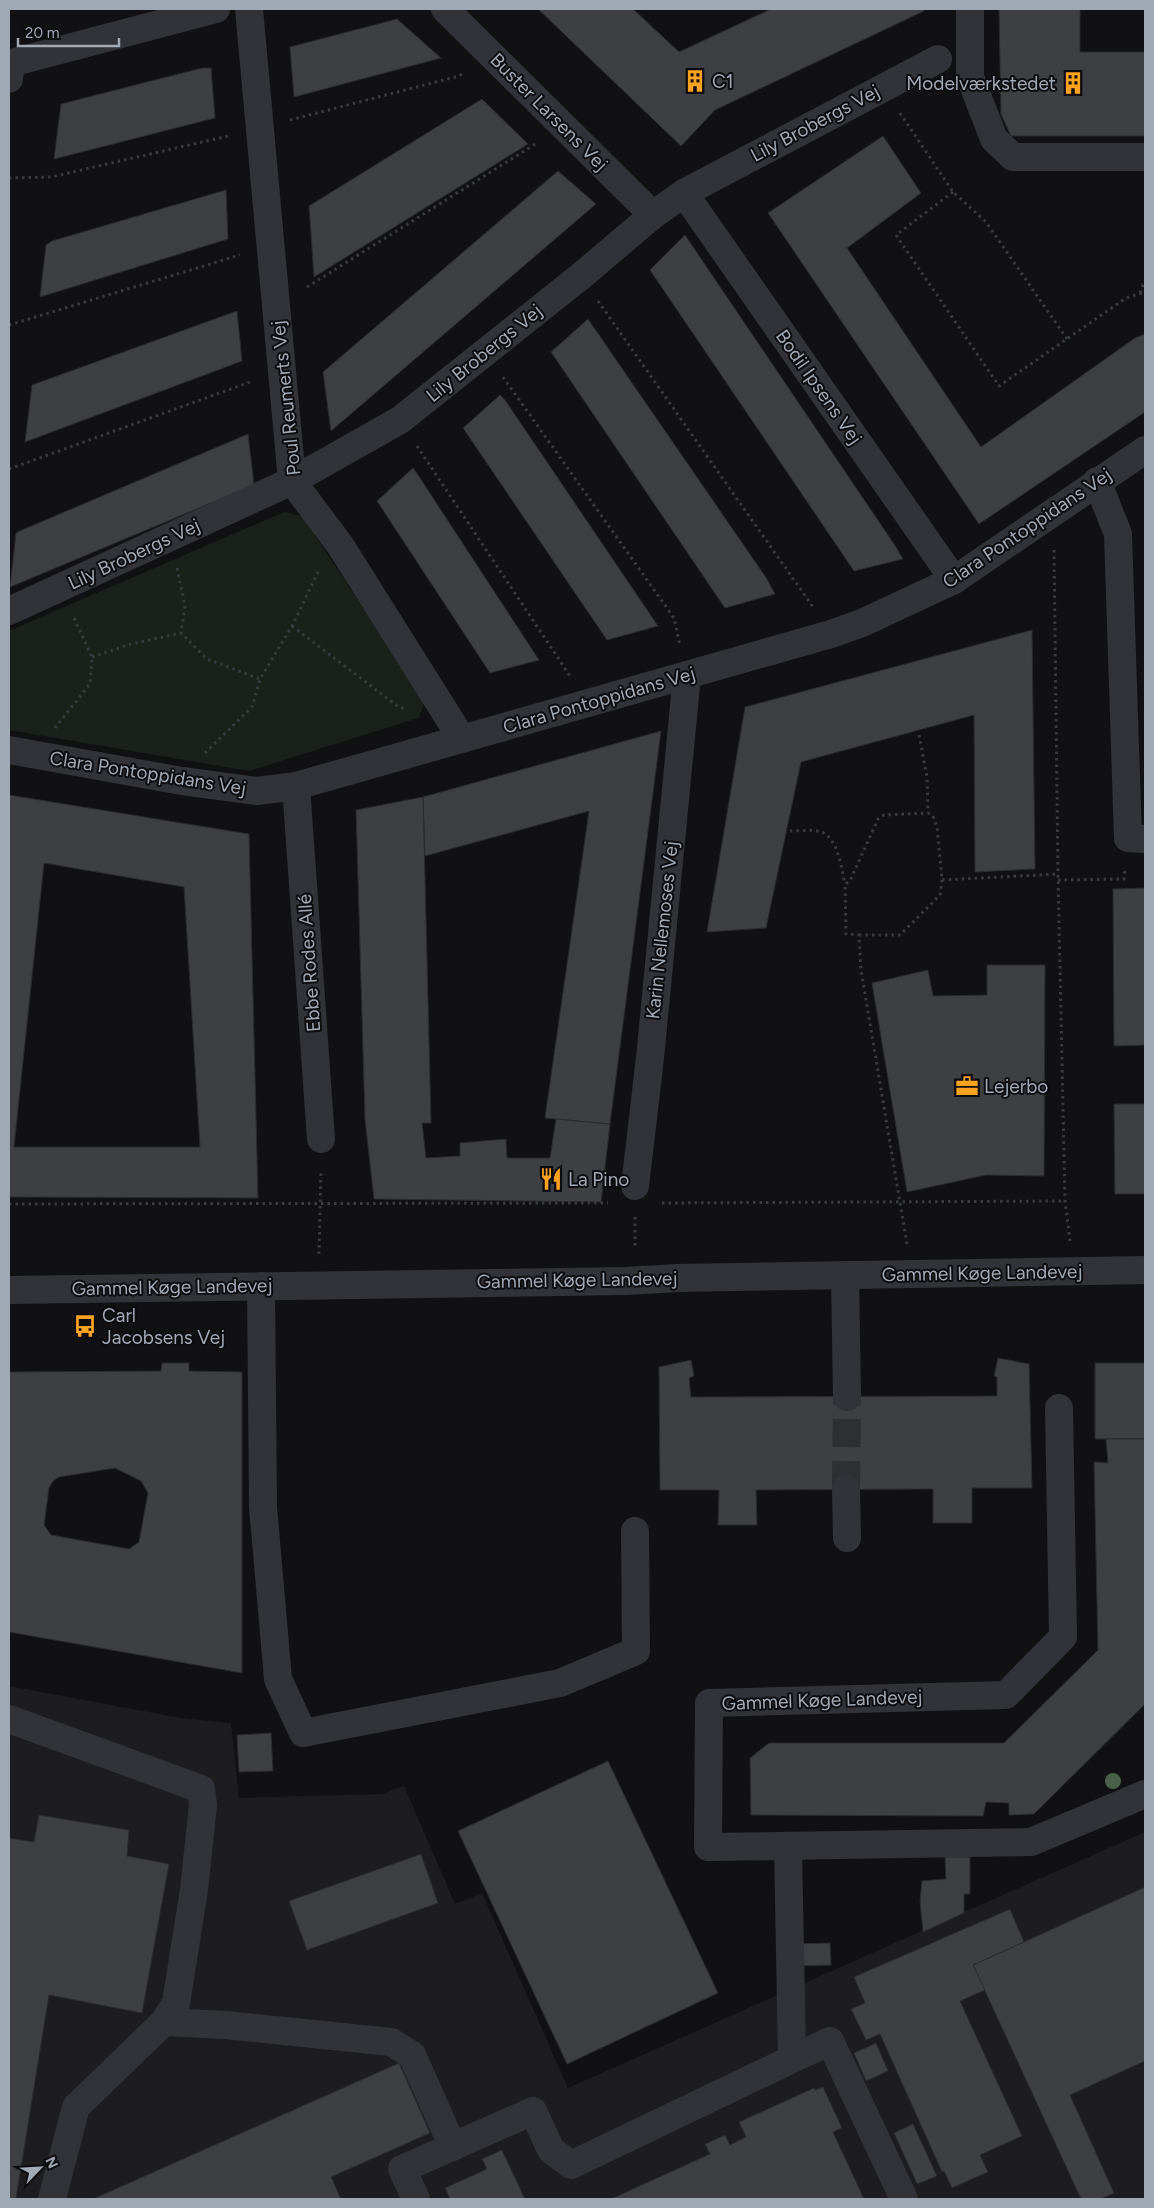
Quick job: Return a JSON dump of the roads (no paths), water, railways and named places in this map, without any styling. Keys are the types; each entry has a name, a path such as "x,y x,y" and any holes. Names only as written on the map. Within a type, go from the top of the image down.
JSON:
{"street":[{"path":"10,71 216,9"},
{"name":"Poul Reumerts Vej","path":"249,9 292,481 340,545 462,739"},
{"name":"Buster Larsens Vej","path":"445,9 653,215"},
{"path":"970,9 970,77 994,140 1013,157 1145,157"},
{"name":"Lily Brobergs Vej","path":"9,611 292,481 400,420 581,276 653,215 684,193 938,59"},
{"name":"Bodil Ipsens Vej","path":"684,193 954,580"},
{"name":"Clara Pontoppidans Vej","path":"9,750 182,782 257,791 296,786 862,624 954,580 1145,450"},
{"path":"1097,481 1118,534 1137,838"},
{"name":"Karin Nellemoses Vej","path":"635,1194 687,675"},
{"name":"Ebbe Rodes Allé","path":"296,786 322,1140"},
{"name":"Gammel Køge Landevej","path":"9,1290 625,1281 636,1279 1145,1270"},
{"path":"845,1275 847,1397"},
{"path":"261,1286 263,1507 278,1679 303,1733 560,1684 636,1652 634,1531"},
{"name":"Gammel Køge Landevej","path":"1059,1408 1063,1637 1006,1695 709,1703 708,1847 1031,1842 1145,1794"},
{"path":"846,1489 847,1538"},
{"path":"9,1719 202,1789 203,1805 194,1890 176,2003 164,2022 76,2107 52,2199"},
{"path":"788,1846 792,2058"},
{"path":"164,2022 226,2024 391,2042 412,2055 452,2146"},
{"path":"416,2199 402,2169 533,2112 551,2150 572,2164 792,2058 830,2042 904,2199"}],"tunnel":[{"path":"846,1489 847,1397"}],"place":[{"name":"C1","path":"695,81"},
{"name":"Modelværkstedet","path":"1073,83"},
{"name":"Lejerbo","path":"967,1086"},
{"name":"La Pino","path":"551,1179"},
{"name":"Carl Jacobsens Vej","path":"85,1326"}]}
